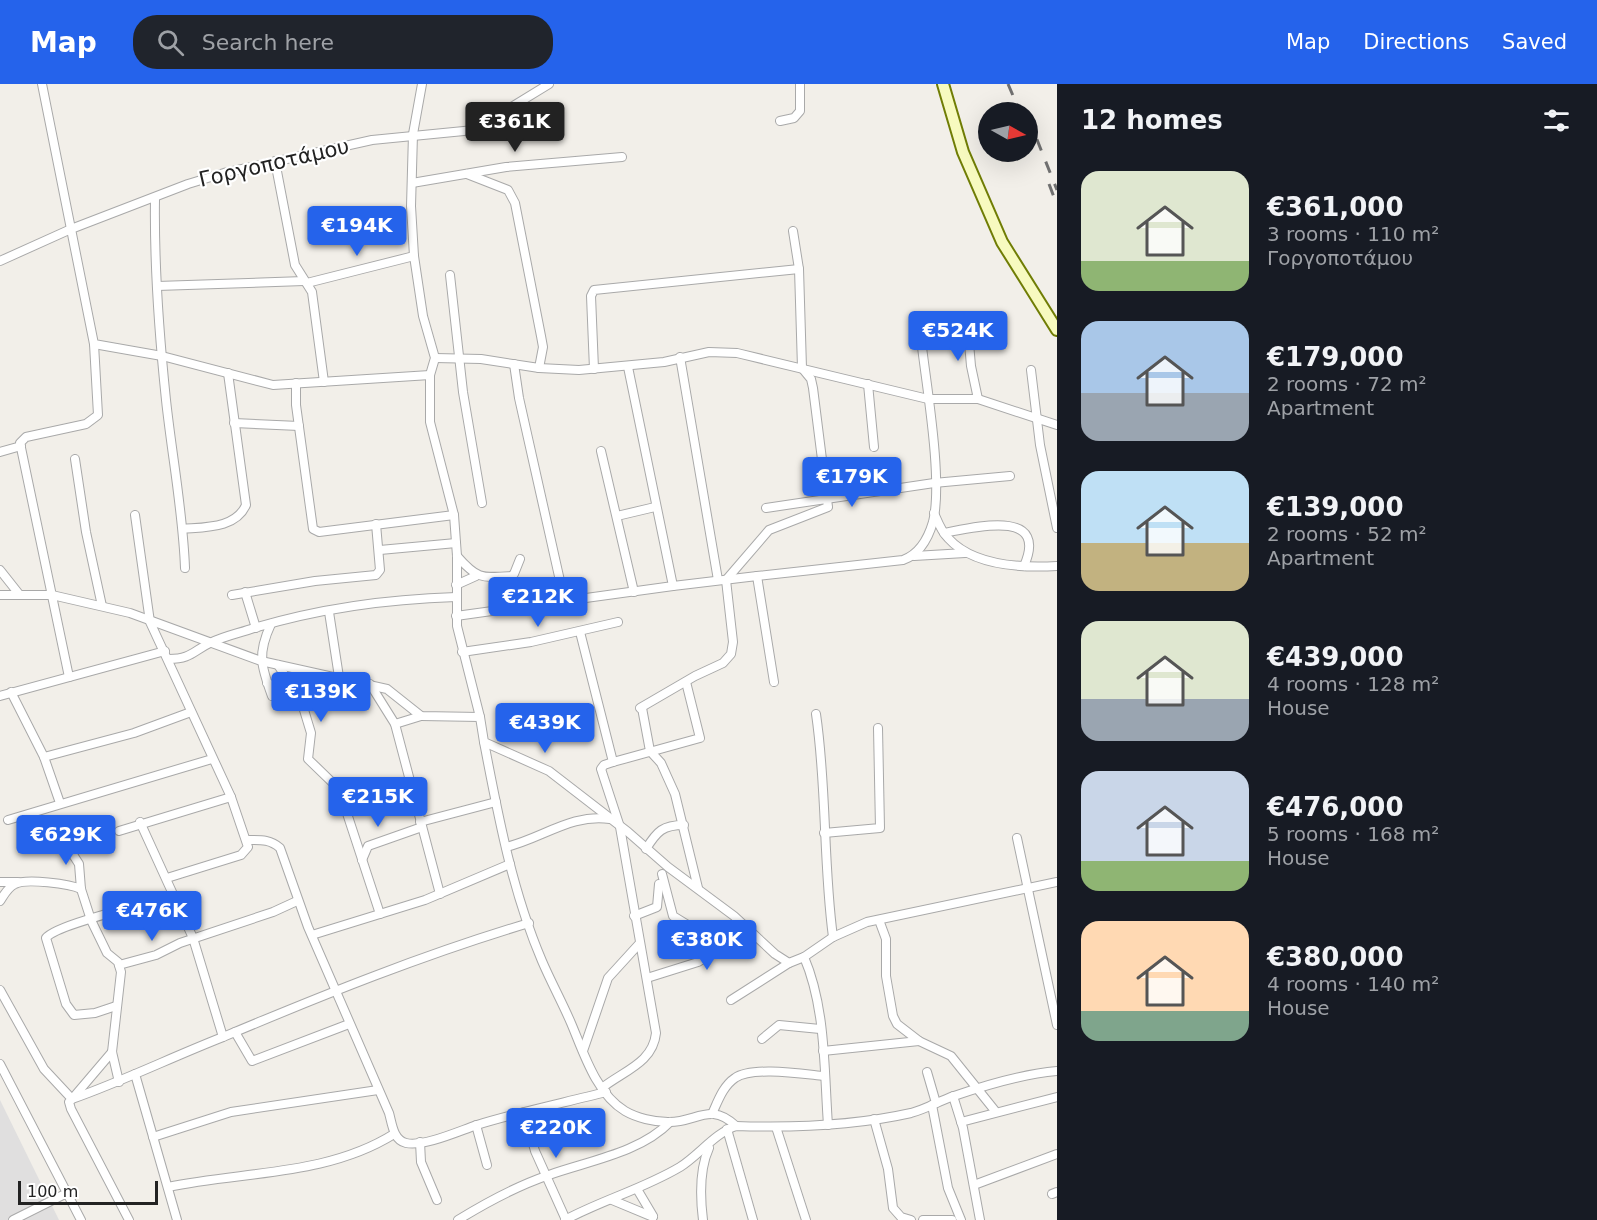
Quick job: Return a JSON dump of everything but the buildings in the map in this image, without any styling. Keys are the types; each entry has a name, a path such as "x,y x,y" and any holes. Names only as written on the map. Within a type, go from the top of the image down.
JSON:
{"main road":[{"path":"943,84 963,152 1002,242 1057,330"}],"street":[{"path":"42,84 94,344 98,415 86,424 26,437 21,446 69,677"},
{"path":"422,84 413,135 412,183 414,256 423,316 435,358 430,375 430,422 454,515 458,556 456,616 462,652 480,717 510,864 542,960 583,1052 604,1090 625,1111 644,1118 670,1122 712,1114 728,1118 736,1126"},
{"name":"Γοργοποτάμου","path":"0,261 71,229 188,184 275,161 413,135 480,128 549,84"},
{"path":"780,121 794,118 800,111 800,84"},
{"path":"412,183 521,165 622,157"},
{"path":"275,161 295,265 313,298 324,382"},
{"path":"467,174 508,190 515,203 543,347 539,369"},
{"path":"155,198 157,285 162,356 183,529 185,568"},
{"path":"722,580 769,530 828,507 829,499 813,388 811,379 802,368 799,269 793,231"},
{"path":"157,285 305,282 414,256"},
{"path":"594,369 591,296 594,290 799,269"},
{"path":"450,275 463,392 482,503"},
{"path":"967,320 971,366 978,399"},
{"path":"94,344 162,356 273,385 430,375"},
{"path":"912,556 922,545 934,513 928,399 921,347"},
{"path":"435,358 514,364 539,369 594,369 628,367 709,352 737,353 928,399 978,399 1057,425"},
{"path":"680,357 733,642 731,654 723,663 641,708 650,751 668,777 684,825 698,888"},
{"path":"514,364 519,398 564,603"},
{"path":"628,367 654,507 673,586"},
{"path":"1030,370 1036,419 1057,528"},
{"path":"183,529 232,521 242,514 246,505 228,373"},
{"path":"296,384 298,426 313,529 319,532 454,515"},
{"path":"868,384 874,447"},
{"path":"234,423 298,426"},
{"path":"0,452 21,446"},
{"path":"601,451 634,592"},
{"path":"75,459 86,532 102,606"},
{"path":"766,508 934,483 1010,476"},
{"path":"617,516 654,507"},
{"path":"934,513 944,533 957,546 972,554 1001,563 1057,566"},
{"path":"135,515 150,622 231,796 247,840 246,851 241,855 168,878"},
{"path":"232,595 376,575 380,570 380,550 376,524"},
{"path":"944,533 987,525 1017,527 1022,531 1029,550 1024,566"},
{"path":"380,550 456,543"},
{"path":"456,616 912,556 947,553 972,554"},
{"path":"458,556 476,576"},
{"path":"456,585 476,576 511,576 520,559"},
{"path":"0,570 19,594"},
{"path":"757,576 774,682"},
{"path":"245,592 256,628"},
{"path":"0,595 52,595 130,613 261,661 370,684 396,694 422,716"},
{"path":"0,696 69,677 167,655 183,659 209,643 271,624 412,599 456,597"},
{"path":"329,612 339,677"},
{"path":"462,652 580,632 618,621"},
{"path":"271,624 261,649 261,661 272,696"},
{"path":"580,632 613,762"},
{"path":"278,665 301,700 311,733 308,759 339,789 380,914"},
{"path":"247,840 274,842 280,848 297,901 389,1113 394,1134 406,1144 604,1090 645,1059 655,1044 656,1034 620,827 602,774 604,765 700,738 686,682"},
{"path":"267,683 296,694"},
{"path":"370,684 395,724 440,894"},
{"path":"11,692 44,757 60,803"},
{"path":"44,757 134,733 191,712"},
{"path":"816,714 823,767 824,834 833,936"},
{"path":"395,724 412,717 422,716 480,717"},
{"path":"824,834 880,828 878,728"},
{"path":"484,741 539,765 612,819 668,867 751,930 775,954 789,963"},
{"path":"8,820 212,759"},
{"path":"119,831 140,822 231,796"},
{"path":"362,860 368,846 421,824 496,802"},
{"path":"506,847 527,841 557,826 593,819 612,819"},
{"path":"140,822 168,878 193,938 223,1036"},
{"path":"646,849 657,831 665,826 684,825"},
{"path":"1017,838 1053,993 1057,1025"},
{"path":"63,839 79,864 81,889 91,920 107,953 119,965 121,984 116,1006 112,1052 119,1082"},
{"path":"312,935 440,894 510,864"},
{"path":"634,916 657,907 662,874 668,867"},
{"path":"662,874 673,916 709,938 716,952"},
{"path":"0,882 61,884 81,889"},
{"path":"0,901 13,884 20,882"},
{"path":"731,1000 789,963 804,957 833,936 879,920 1057,882"},
{"path":"116,1006 95,1013 74,1015 66,1004 46,944 48,935 174,896"},
{"path":"119,965 273,912 297,901"},
{"path":"879,920 886,939 886,976 893,1016 897,1024 919,1041 951,1056 996,1112"},
{"path":"72,1099 119,1082 223,1036 336,992 466,943 530,923"},
{"path":"647,978 698,962 751,930"},
{"path":"583,1052 608,978 639,944"},
{"path":"804,957 812,978 820,1029 828,1125"},
{"path":"0,990 44,1069 72,1099"},
{"path":"235,1032 252,1061 349,1024"},
{"path":"762,1040 779,1025 820,1029"},
{"path":"823,1051 919,1041"},
{"path":"112,1052 69,1102 129,1220"},
{"path":"0,1064 81,1220"},
{"path":"524,1112 535,1151 566,1220 580,1217 679,1167 727,1129 736,1126 828,1125 910,1113 953,1096 1057,1071"},
{"path":"927,1072 950,1195 961,1220"},
{"path":"712,1114 723,1091 740,1075 757,1073 824,1076"},
{"path":"135,1074 177,1220"},
{"path":"153,1137 231,1112 378,1090"},
{"path":"953,1096 961,1122 980,1220"},
{"path":"961,1122 1057,1097"},
{"path":"874,1119 888,1170 893,1208 901,1217 911,1220"},
{"path":"458,1220 503,1194 655,1135 670,1122"},
{"path":"476,1125 487,1165"},
{"path":"776,1127 806,1220"},
{"path":"727,1129 753,1220"},
{"path":"168,1187 338,1161 365,1151 394,1134"},
{"path":"420,1142 421,1161 437,1200"},
{"path":"703,1220 701,1199 703,1162 710,1144"},
{"path":"974,1185 1057,1154"},
{"path":"637,1189 654,1219"},
{"path":"13,1220 67,1193"},
{"path":"612,1200 654,1219"},
{"path":"923,1220 952,1220"}],"shaded area":[{"path":"0,1100 59,1220 0,1220"}],"railway":[{"path":"1008,84 1016,102"},
{"path":"1038,142 1057,190"},
{"path":"1049,184 1057,205"}]}
